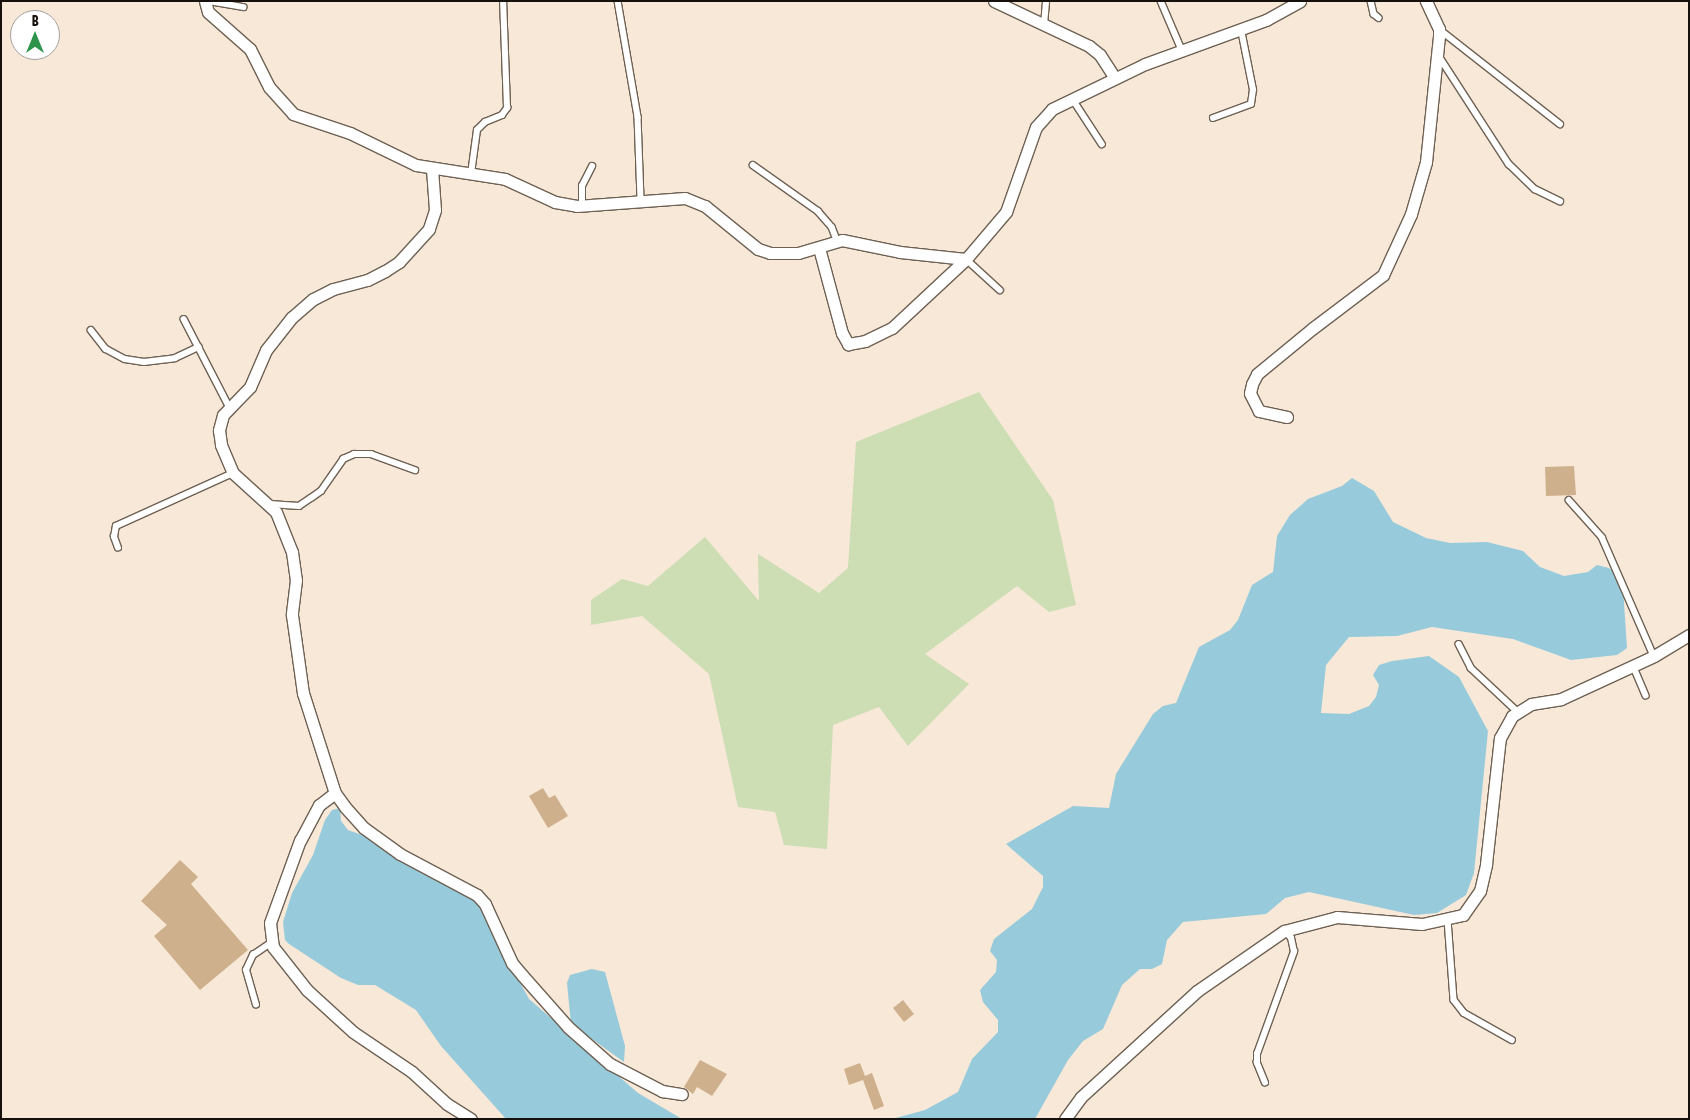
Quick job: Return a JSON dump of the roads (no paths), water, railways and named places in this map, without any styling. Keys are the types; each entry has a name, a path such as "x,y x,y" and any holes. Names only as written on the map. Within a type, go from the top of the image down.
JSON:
{"street":[{"path":"205,1 208,12 250,49 269,87 294,114 337,128 398,158 432,169 505,179 555,202 582,206 674,197 696,202 717,214 758,249 770,253 798,253 819,248 838,240 900,252 966,259"},
{"path":"994,1 1089,46 1100,55 1115,78"},
{"path":"819,248 842,333 848,344 865,341 892,328 931,295 966,259 1006,212 1040,120 1072,97 1182,50 1241,30 1300,1"},
{"path":"1287,417 1259,411 1250,393 1257,374 1313,328 1383,275 1403,235 1426,162 1437,52 1439,29 1426,1"},
{"path":"432,169 434,220 424,236 384,271 367,280 333,289 301,308 275,335 258,364 250,387 223,415 219,430 233,472 246,488 268,503 276,512 292,552 296,580 292,615 303,693 335,793 364,828 400,854 477,894 486,904 512,963 568,1027 610,1064 662,1091 682,1094"},
{"path":"1065,1119 1088,1090 1190,997 1243,957 1284,931 1337,917 1422,924 1448,920 1463,915 1480,891 1486,864 1500,738 1505,725 1518,712 1531,704 1561,700 1654,656 1689,634"},
{"path":"335,793 319,805 300,840 270,923 272,942 279,958 308,990 353,1032 412,1072 447,1104 471,1119"}],"lane":[{"path":"210,1 243,7"},
{"path":"471,174 477,130 486,122 502,115 507,108 503,1"},
{"path":"618,1 638,117 641,200"},
{"path":"1044,25 1046,1"},
{"path":"1161,1 1182,50"},
{"path":"1370,1 1374,14 1380,18"},
{"path":"1439,29 1560,124"},
{"path":"1213,118 1251,104 1253,90 1241,30"},
{"path":"1437,52 1509,164 1535,189 1560,201"},
{"path":"1072,97 1102,144"},
{"path":"582,206 582,186 592,166"},
{"path":"752,166 818,211 832,227 838,240"},
{"path":"966,259 1000,290"},
{"path":"184,320 230,408"},
{"path":"90,330 106,349 125,359 144,362 175,358 199,347"},
{"path":"268,503 285,507 305,502 321,491 342,459 354,454 371,454 415,470"},
{"path":"118,548 114,537 116,526 233,472"},
{"path":"1569,500 1605,542 1654,656"},
{"path":"1459,644 1471,668 1518,712"},
{"path":"1633,665 1646,695"},
{"path":"1448,920 1454,1000 1464,1013 1512,1040"},
{"path":"1265,1083 1257,1063 1257,1054 1294,952 1291,938 1284,931"},
{"path":"256,1005 246,970 253,955 272,942"}],"water":[{"path":"1352,478 1374,491 1393,522 1426,538 1450,543 1487,542 1523,551 1540,567 1564,576 1588,572 1597,565 1609,568 1619,576 1623,588 1627,648 1617,655 1571,660 1513,639 1432,627 1397,636 1349,637 1326,665 1321,713 1349,714 1369,706 1376,697 1379,685 1373,675 1379,665 1392,661 1429,656 1459,677 1488,731 1474,873 1466,895 1437,913 1414,915 1309,892 1285,898 1266,914 1183,922 1167,940 1162,964 1152,969 1140,969 1122,985 1103,1029 1083,1041 1068,1060 1035,1119 892,1119 925,1110 958,1092 972,1059 998,1032 998,1020 983,1002 980,990 996,972 997,960 990,951 994,939 1032,909 1043,887 1043,876 1006,844 1073,806 1109,808 1116,774 1153,714 1163,706 1176,703 1199,647 1230,630 1238,620 1252,585 1273,572 1277,536 1290,515 1308,499 1342,486"},
{"path":"340,808 341,821 348,830 376,840 397,859 476,901 529,999 638,1093 682,1119 506,1119 441,1046 416,1010 375,985 358,985 341,978 289,944 285,940 283,922 292,893 313,855 325,820 332,810"},
{"path":"592,969 605,972 625,1046 624,1062 571,1024 567,983 570,975"}]}
